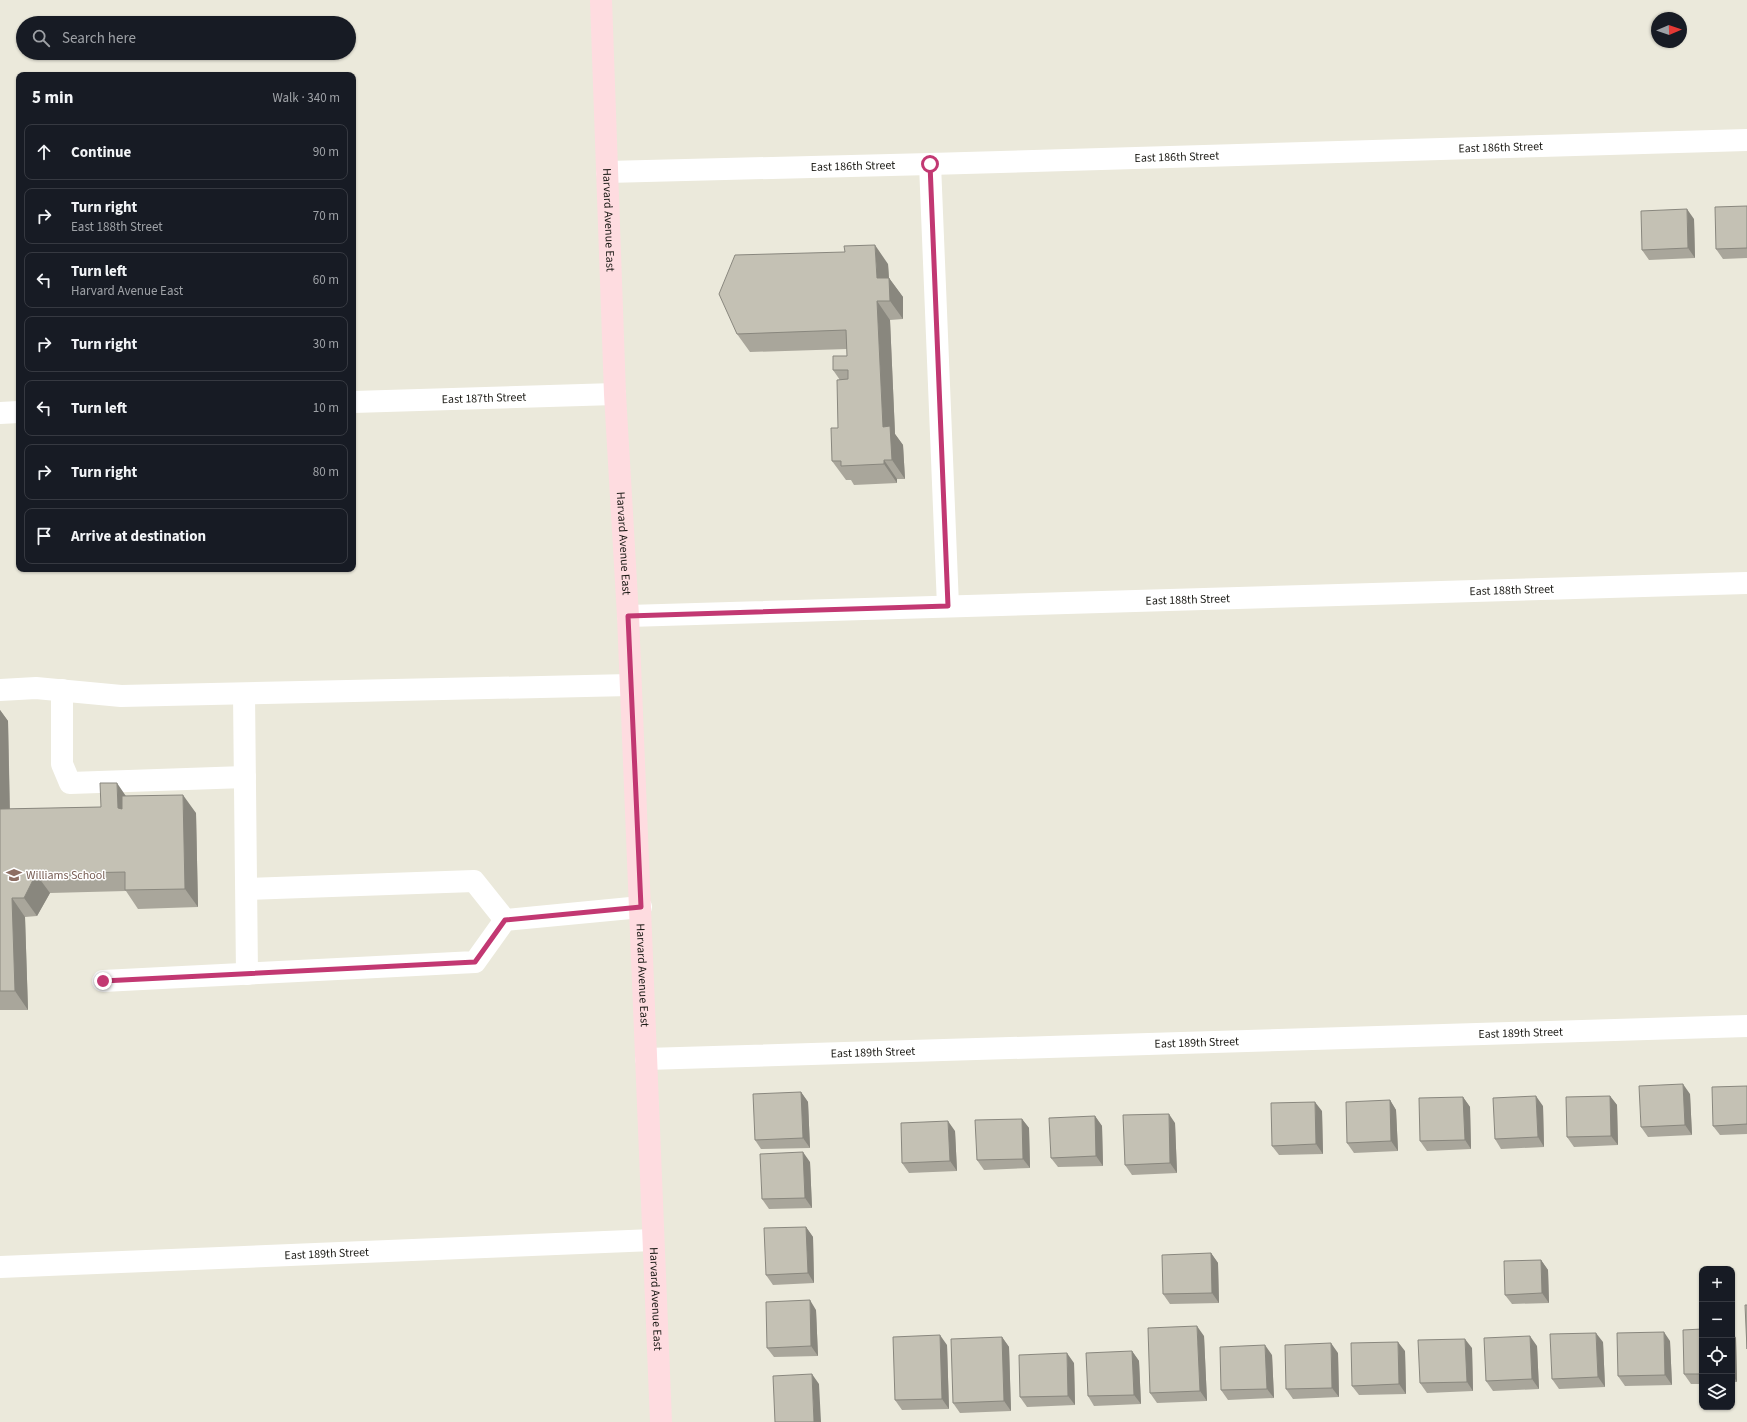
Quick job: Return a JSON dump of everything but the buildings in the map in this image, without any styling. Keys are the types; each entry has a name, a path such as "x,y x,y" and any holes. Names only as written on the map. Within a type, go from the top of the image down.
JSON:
{"main road":[{"name":"Harvard Avenue East","path":"601,0 615,394 628,616 661,1422"}],"street":[{"name":"East 186th Street","path":"607,172 1747,140"},
{"path":"930,164 948,606"},
{"name":"East 187th Street","path":"356,402 615,394"},
{"path":"0,412 16,412"},
{"name":"East 188th Street","path":"628,616 1747,582"},
{"path":"0,690 36,688 121,696 630,685"},
{"path":"62,690 62,764 70,783 245,777"},
{"path":"244,694 248,974"},
{"path":"247,889 474,881 505,920"},
{"path":"103,981 475,962 505,920 641,907"},
{"name":"East 189th Street","path":"646,1059 1747,1026"},
{"name":"East 189th Street","path":"0,1267 653,1240"}],"place":[{"name":"Williams School","path":"14,875"}],"route":[{"path":"103,981 475,962 505,920 641,907 628,616 948,606 930,164"}]}
